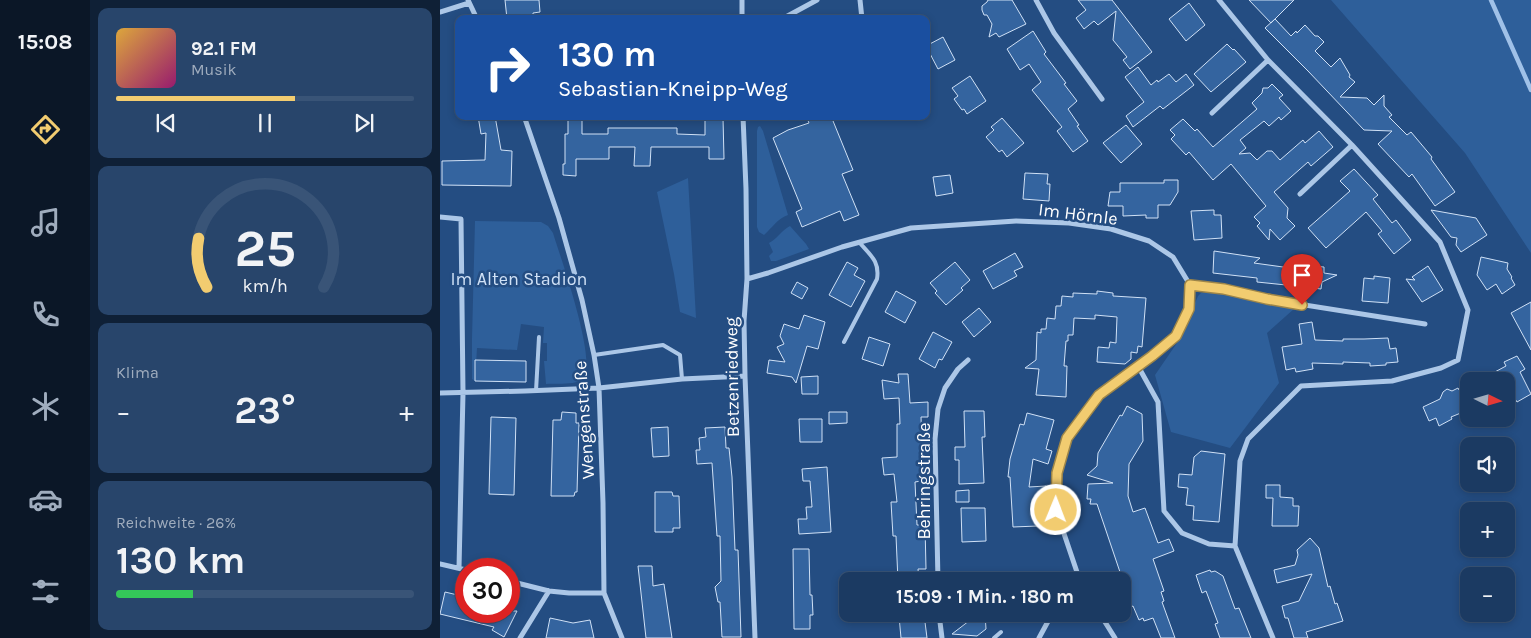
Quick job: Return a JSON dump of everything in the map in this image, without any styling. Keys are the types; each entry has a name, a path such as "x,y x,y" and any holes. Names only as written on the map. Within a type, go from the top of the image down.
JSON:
{"street":[{"path":"742,0 742,15"},
{"path":"789,15 817,0"},
{"path":"860,0 862,15"},
{"path":"1036,0 1054,33 1102,98"},
{"path":"1219,0 1268,60 1352,145 1440,242 1468,310 1458,360 1440,368 1392,381 1301,386 1248,439 1240,461 1235,546 1273,638"},
{"path":"440,12 468,1 475,15"},
{"path":"1212,113 1268,60"},
{"name":"Wengenstraße","path":"525,120 559,218 582,300 594,355 599,388 604,593 622,638"},
{"name":"Betzenriedweg","path":"743,120 747,279 744,321 745,376 755,638"},
{"path":"1300,194 1352,145"},
{"path":"440,217 461,219 463,393 459,558"},
{"name":"Im Hörnle","path":"747,279 768,274 842,247 911,228 1016,221 1069,223 1111,229 1148,241 1174,257 1190,285"},
{"path":"1075,572 1056,510 1057,473 1067,438 1099,395 1176,336 1189,309 1190,285 1224,289 1267,299 1425,324"},
{"name":"Behringstraße","path":"938,572 935,439 938,409 946,388 958,369 968,360"},
{"path":"1138,366 1158,402 1164,511 1182,533 1209,544 1235,546"},
{"path":"440,393 599,388 682,379 745,376"},
{"path":"440,564 455,567"},
{"path":"520,583 569,593 604,593"},
{"path":"520,638 549,590"},
{"path":"940,622 942,638"},
{"path":"1039,638 1048,622"},
{"path":"1105,622 1115,638"}],"lane":[{"path":"844,342 877,279 878,270 876,263 859,242"},
{"path":"536,391 539,336"},
{"path":"594,355 663,345 680,355 682,379"},
{"path":"994,638 1001,632"}],"green space":[{"path":"1331,0 1531,0 1531,253 1465,153"},
{"path":"760,126 788,215 778,221 764,235 759,232 757,227 757,131"},
{"path":"688,178 696,318 680,312 657,192"},
{"name":"Im Alten Stadion","path":"475,221 541,222 548,226 553,233 570,285 586,352 586,368 580,381 546,384 544,361 547,361 547,343 543,343 544,327 521,324 517,350 477,348 475,381 472,379"},
{"path":"790,226 809,249 776,261 771,261 769,256 773,252 769,243"},
{"path":"1221,291 1295,308 1267,333 1279,383 1230,448 1171,432 1155,375 1179,340 1198,296 1201,293"}],"building":[{"path":"505,0 539,0 540,12 533,13 533,15 507,15"},
{"path":"988,0 1012,0 1026,24 999,37 996,33 989,37 992,24 982,10 982,6"},
{"path":"1078,0 1112,0 1152,52 1130,69 1123,60 1127,57 1113,40 1116,11 1098,25 1094,21 1084,29 1076,18 1086,10"},
{"path":"1249,0 1294,0 1271,23"},
{"path":"1189,3 1205,25 1186,41 1169,19"},
{"path":"1275,19 1291,36 1305,25 1315,36 1318,36 1324,42 1315,51 1331,67 1340,58 1350,75 1349,77 1355,82 1340,97 1367,98 1374,105 1384,95 1384,106 1392,115 1389,117 1407,135 1411,132 1432,157 1431,159 1455,192 1435,206 1412,174 1409,177 1378,144 1392,131 1364,130 1265,28"},
{"path":"1033,31 1046,52 1044,54 1077,101 1068,109 1088,141 1073,152 1057,131 1062,127 1032,90 1041,82 1029,64 1020,70 1007,49"},
{"path":"943,37 955,60 938,69 930,54 930,44"},
{"path":"1227,44 1246,62 1211,92 1194,74"},
{"path":"1138,67 1151,85 1169,74 1176,82 1186,74 1194,85 1163,109 1160,106 1133,127 1126,116 1144,102 1125,77"},
{"path":"970,76 986,101 967,114 954,99 958,96 952,88"},
{"path":"1272,84 1283,95 1279,98 1291,111 1281,120 1279,117 1269,126 1264,121 1240,140 1246,148 1239,154 1250,153 1257,160 1267,151 1272,151 1280,160 1303,140 1305,143 1319,131 1333,147 1311,166 1308,162 1274,192 1288,208 1287,218 1295,226 1280,240 1270,229 1269,240 1257,226 1260,223 1254,217 1266,206 1231,164 1213,180 1189,152 1186,155 1171,139 1175,135 1170,130 1183,119 1195,131 1197,129 1213,147 1257,109 1252,103 1262,93 1263,88 1268,88"},
{"path":"1002,118 1024,143 1007,157 1002,150 999,152 986,137 994,130 991,127"},
{"path":"479,120 496,120 501,150 512,151 511,186 442,185 442,161 485,160 486,133 481,134"},
{"path":"568,120 582,120 582,134 608,134 608,128 677,128 677,134 705,135 705,120 723,120 724,159 709,159 709,147 651,147 650,166 634,166 635,147 609,147 609,159 576,159 576,176 563,175 565,134 568,134"},
{"path":"808,120 833,120 853,170 842,174 859,215 844,221 840,211 802,227 796,212 802,209 773,138 788,130 809,123"},
{"path":"1126,125 1142,144 1121,163 1103,143"},
{"path":"1354,169 1378,195 1373,199 1392,223 1396,220 1411,240 1394,254 1378,234 1382,231 1366,212 1326,248 1308,228 1350,191 1340,181"},
{"path":"1025,173 1048,174 1047,184 1050,184 1049,201 1023,199"},
{"path":"950,175 953,193 936,196 933,177"},
{"path":"1164,180 1178,180 1178,192 1170,205 1158,205 1158,218 1146,218 1146,215 1123,216 1123,206 1108,206 1110,192 1120,192 1120,183 1164,183"},
{"path":"1214,210 1214,215 1221,215 1222,238 1194,240 1191,211"},
{"path":"1431,210 1476,218 1487,235 1461,252 1456,245 1457,238 1451,237"},
{"path":"1214,251 1260,258 1254,263 1312,271 1313,266 1324,267 1324,273 1337,275 1322,282 1321,289 1313,288 1313,291 1286,287 1286,285 1257,282 1257,278 1213,273"},
{"path":"1015,253 1023,267 1014,271 1017,276 993,289 983,271"},
{"path":"1481,257 1508,263 1507,269 1515,285 1502,294 1496,284 1487,290 1477,275"},
{"path":"847,262 858,268 854,275 865,281 851,307 829,295"},
{"path":"955,262 970,280 961,288 963,290 946,305 935,293 937,291 930,283"},
{"path":"1428,266 1443,290 1422,302 1406,279 1415,280 1412,277"},
{"path":"1374,276 1390,278 1388,303 1362,301 1364,278 1374,279"},
{"path":"797,282 808,288 802,299 791,293"},
{"path":"896,291 916,302 905,323 885,312"},
{"path":"1097,291 1113,293 1113,296 1146,298 1142,347 1138,346 1137,353 1131,352 1131,359 1125,364 1097,362 1098,347 1109,348 1110,342 1116,343 1117,317 1095,315 1095,319 1074,318 1073,335 1068,335 1068,341 1066,341 1064,366 1067,366 1066,397 1036,395 1039,369 1025,368 1036,360 1037,332 1041,333 1041,329 1046,329 1047,318 1055,319 1056,306 1061,306 1062,296 1073,297 1073,293 1097,294"},
{"path":"1531,302 1531,350 1511,313"},
{"path":"979,308 991,322 974,337 962,322"},
{"path":"804,315 825,322 818,349 807,346 796,383 792,377 767,373 769,360 785,362 777,347 784,344 780,336 784,324 799,329"},
{"path":"1312,322 1315,340 1343,341 1343,339 1388,338 1390,349 1396,348 1398,362 1370,366 1370,363 1312,363 1313,369 1296,372 1295,368 1286,370 1282,347 1302,344 1299,324"},
{"path":"933,332 952,342 942,360 939,359 935,368 919,359"},
{"path":"869,337 890,344 883,366 862,359"},
{"path":"1517,356 1525,369 1520,372 1531,394 1517,402 1515,399 1515,372 1495,372 1506,366 1504,362"},
{"path":"475,360 526,361 526,382 475,381"},
{"path":"898,374 908,374 910,403 928,402 928,417 921,417 922,446 928,446 929,462 919,462 921,481 915,482 917,525 925,525 926,569 918,569 918,572 898,572 896,536 893,536 891,502 897,502 894,474 884,475 882,458 897,457 897,424 900,424 899,398 884,399 882,380 899,383"},
{"path":"818,376 818,394 802,394 801,377"},
{"path":"1458,388 1460,413 1439,426 1436,418 1429,421 1423,407 1440,399 1443,392 1447,389 1452,391"},
{"path":"1127,406 1142,414 1143,441 1129,464 1128,496 1133,512 1145,508 1158,543 1169,539 1174,551 1153,559 1164,591 1161,592 1164,601 1162,602 1175,638 1161,638 1153,618 1144,621 1143,618 1139,620 1133,606 1131,607 1131,572 1120,572 1097,504 1090,504 1091,499 1087,499 1088,484 1113,483 1087,475 1097,466 1098,453 1120,415 1122,416"},
{"path":"964,411 984,411 985,437 982,437 984,483 959,484 959,460 955,460 955,447 965,447"},
{"path":"562,412 576,413 576,423 579,423 577,492 575,492 574,496 551,496 553,420 561,420"},
{"path":"829,412 847,412 847,423 829,424"},
{"path":"1027,413 1054,420 1046,449 1052,451 1048,464 1033,459 1029,487 1046,486 1047,499 1037,499 1038,526 1013,527 1010,477 1008,477 1010,459 1020,424 1024,425"},
{"path":"491,417 516,418 514,495 489,494"},
{"path":"799,419 822,419 822,442 800,442"},
{"path":"668,427 669,456 653,457 651,428"},
{"path":"725,427 726,448 729,448 732,477 735,550 738,550 741,637 722,637 720,602 718,602 715,587 721,581 720,536 717,536 712,463 697,464 696,450 700,450 699,438 706,437 705,428"},
{"path":"1201,451 1225,454 1219,522 1193,520 1194,506 1186,505 1188,488 1178,487 1179,474 1192,475 1194,457"},
{"path":"827,467 831,532 799,534 798,519 807,519 806,507 812,507 810,481 803,481 802,469"},
{"path":"1266,485 1280,485 1280,497 1293,498 1293,506 1299,506 1298,526 1272,526 1273,498 1266,498"},
{"path":"969,490 969,502 956,502 956,491"},
{"path":"655,492 672,492 673,496 679,496 680,528 673,528 673,532 655,532"},
{"path":"961,508 985,508 986,541 962,542"},
{"path":"1310,538 1319,548 1328,587 1330,586 1335,604 1337,603 1343,621 1306,632 1308,638 1294,638 1282,606 1299,601 1312,574 1277,583 1274,570 1295,565 1298,555 1297,550"},
{"path":"793,549 809,549 810,595 812,595 813,615 810,615 810,629 794,629"},
{"path":"638,566 652,566 653,586 664,584 672,638 646,638"},
{"path":"1210,570 1223,576 1235,609 1239,608 1251,638 1220,638 1215,624 1218,623 1206,591 1202,593 1196,575"},
{"path":"445,592 455,594 455,618 440,614"},
{"path":"550,618 573,623 590,620 594,638 546,638"},
{"path":"900,622 925,622 927,638 901,638"},
{"path":"968,622 986,622 986,629 977,636 952,634"},
{"path":"477,623 511,623 504,637 492,630 494,627"}],"waterway":[{"path":"1491,0 1531,90"}],"route":[{"path":"1056,510 1057,473 1067,438 1099,395 1176,336 1189,309 1190,285 1224,289 1302,305"}]}
